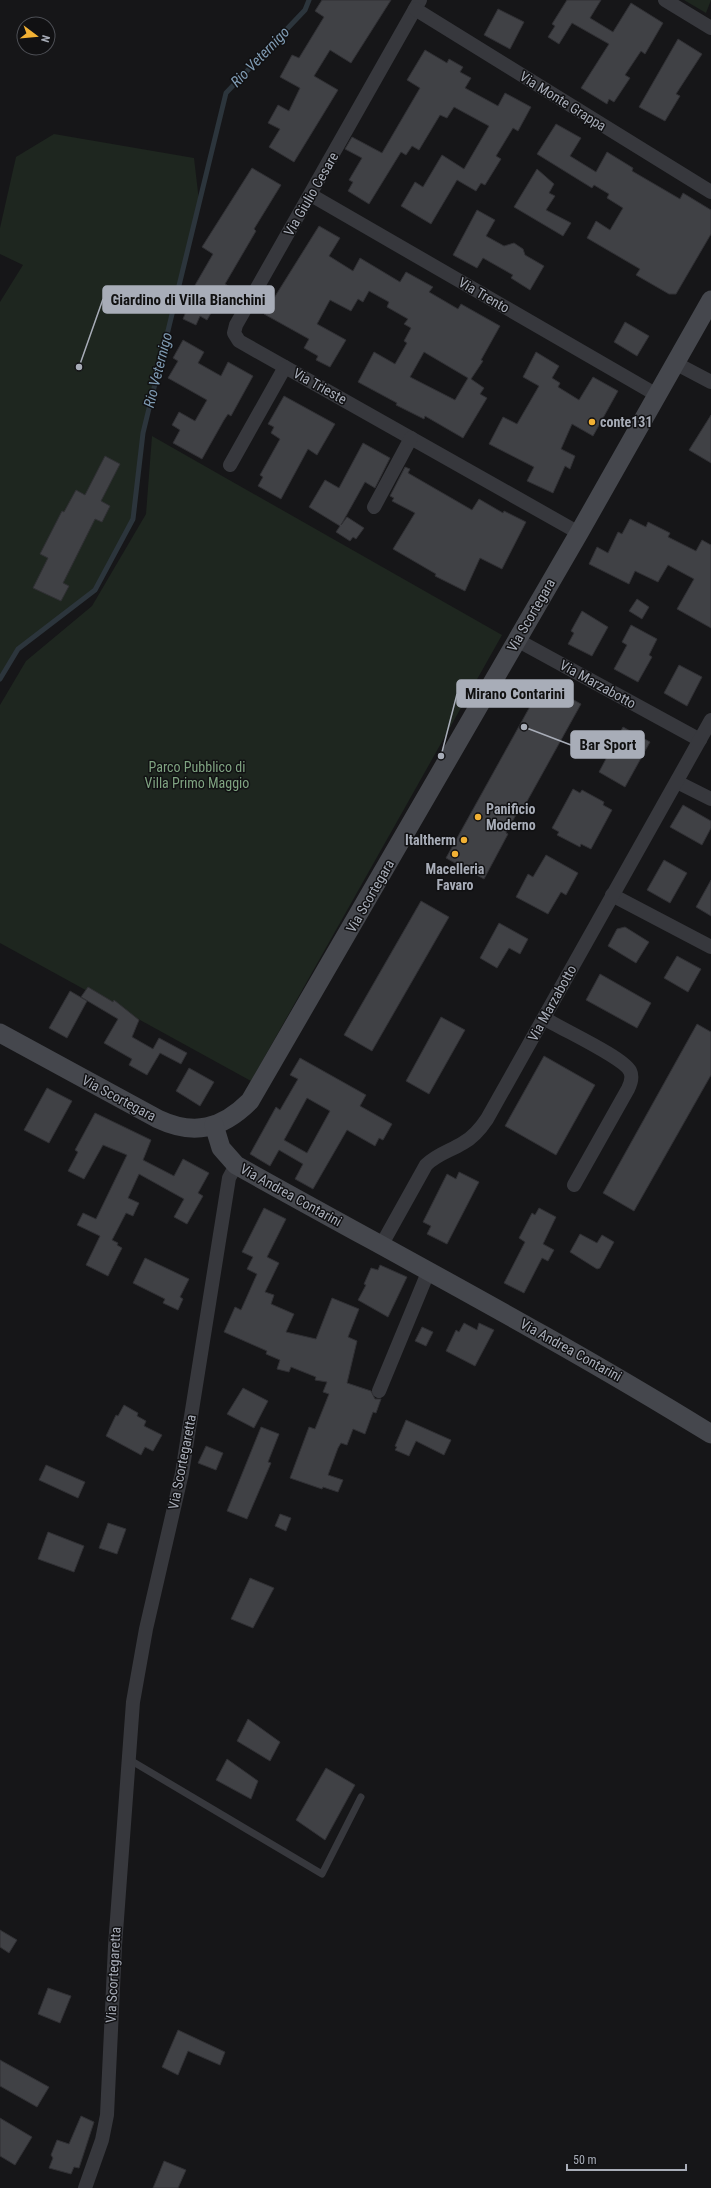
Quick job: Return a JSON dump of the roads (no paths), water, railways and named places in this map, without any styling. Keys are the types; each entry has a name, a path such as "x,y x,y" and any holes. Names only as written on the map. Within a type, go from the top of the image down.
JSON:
{"street":[{"path":"664,0 711,28"},
{"name":"Via Monte Grappa","path":"418,5 711,192"},
{"name":"Via Giulio Cesare","path":"285,367 239,341 234,333 236,325 418,5"},
{"name":"Via Trento","path":"311,195 657,395"},
{"name":"Via Scortegara","path":"0,1033 168,1124 191,1128 214,1125 228,1120 250,1101 517,640 711,300"},
{"path":"675,363 711,382"},
{"name":"Via Trieste","path":"230,465 285,367 579,532"},
{"path":"374,507 411,438"},
{"name":"Via Marzabotto","path":"517,640 700,740"},
{"name":"Via Marzabotto","path":"382,1244 426,1165 437,1155 465,1142 480,1128 544,1018 711,720"},
{"path":"677,782 711,799"},
{"path":"612,895 711,947"},
{"path":"544,1018 618,1060 629,1070 632,1076 628,1089 574,1184"},
{"name":"Via Andrea Contarini","path":"214,1125 221,1148 236,1165 382,1244 622,1378 711,1434"},
{"name":"Via Scortegaretta","path":"85,2188 102,2140 107,2115 114,1954 130,1760 133,1702 140,1659 182,1473 229,1178 236,1165"},
{"path":"379,1391 429,1270"}],"lane":[{"path":"130,1760 322,1874 361,1797"}],"waterway":[{"name":"Rio Veternigo","path":"0,679 18,649 95,590 133,519 143,433 226,93 305,10 309,0"}],"place":[{"name":"Giardino di Villa Bianchini","path":"79,367"},
{"name":"conte131","path":"592,422"},
{"name":"Bar Sport","path":"524,727"},
{"name":"Mirano Contarini","path":"441,756"},
{"name":"Panificio Moderno","path":"478,817"},
{"name":"Italtherm","path":"464,840"},
{"name":"Macelleria Favaro","path":"455,854"}],"park label":[{"name":"Parco Pubblico di Villa Primo Maggio","path":"197,776"}]}
